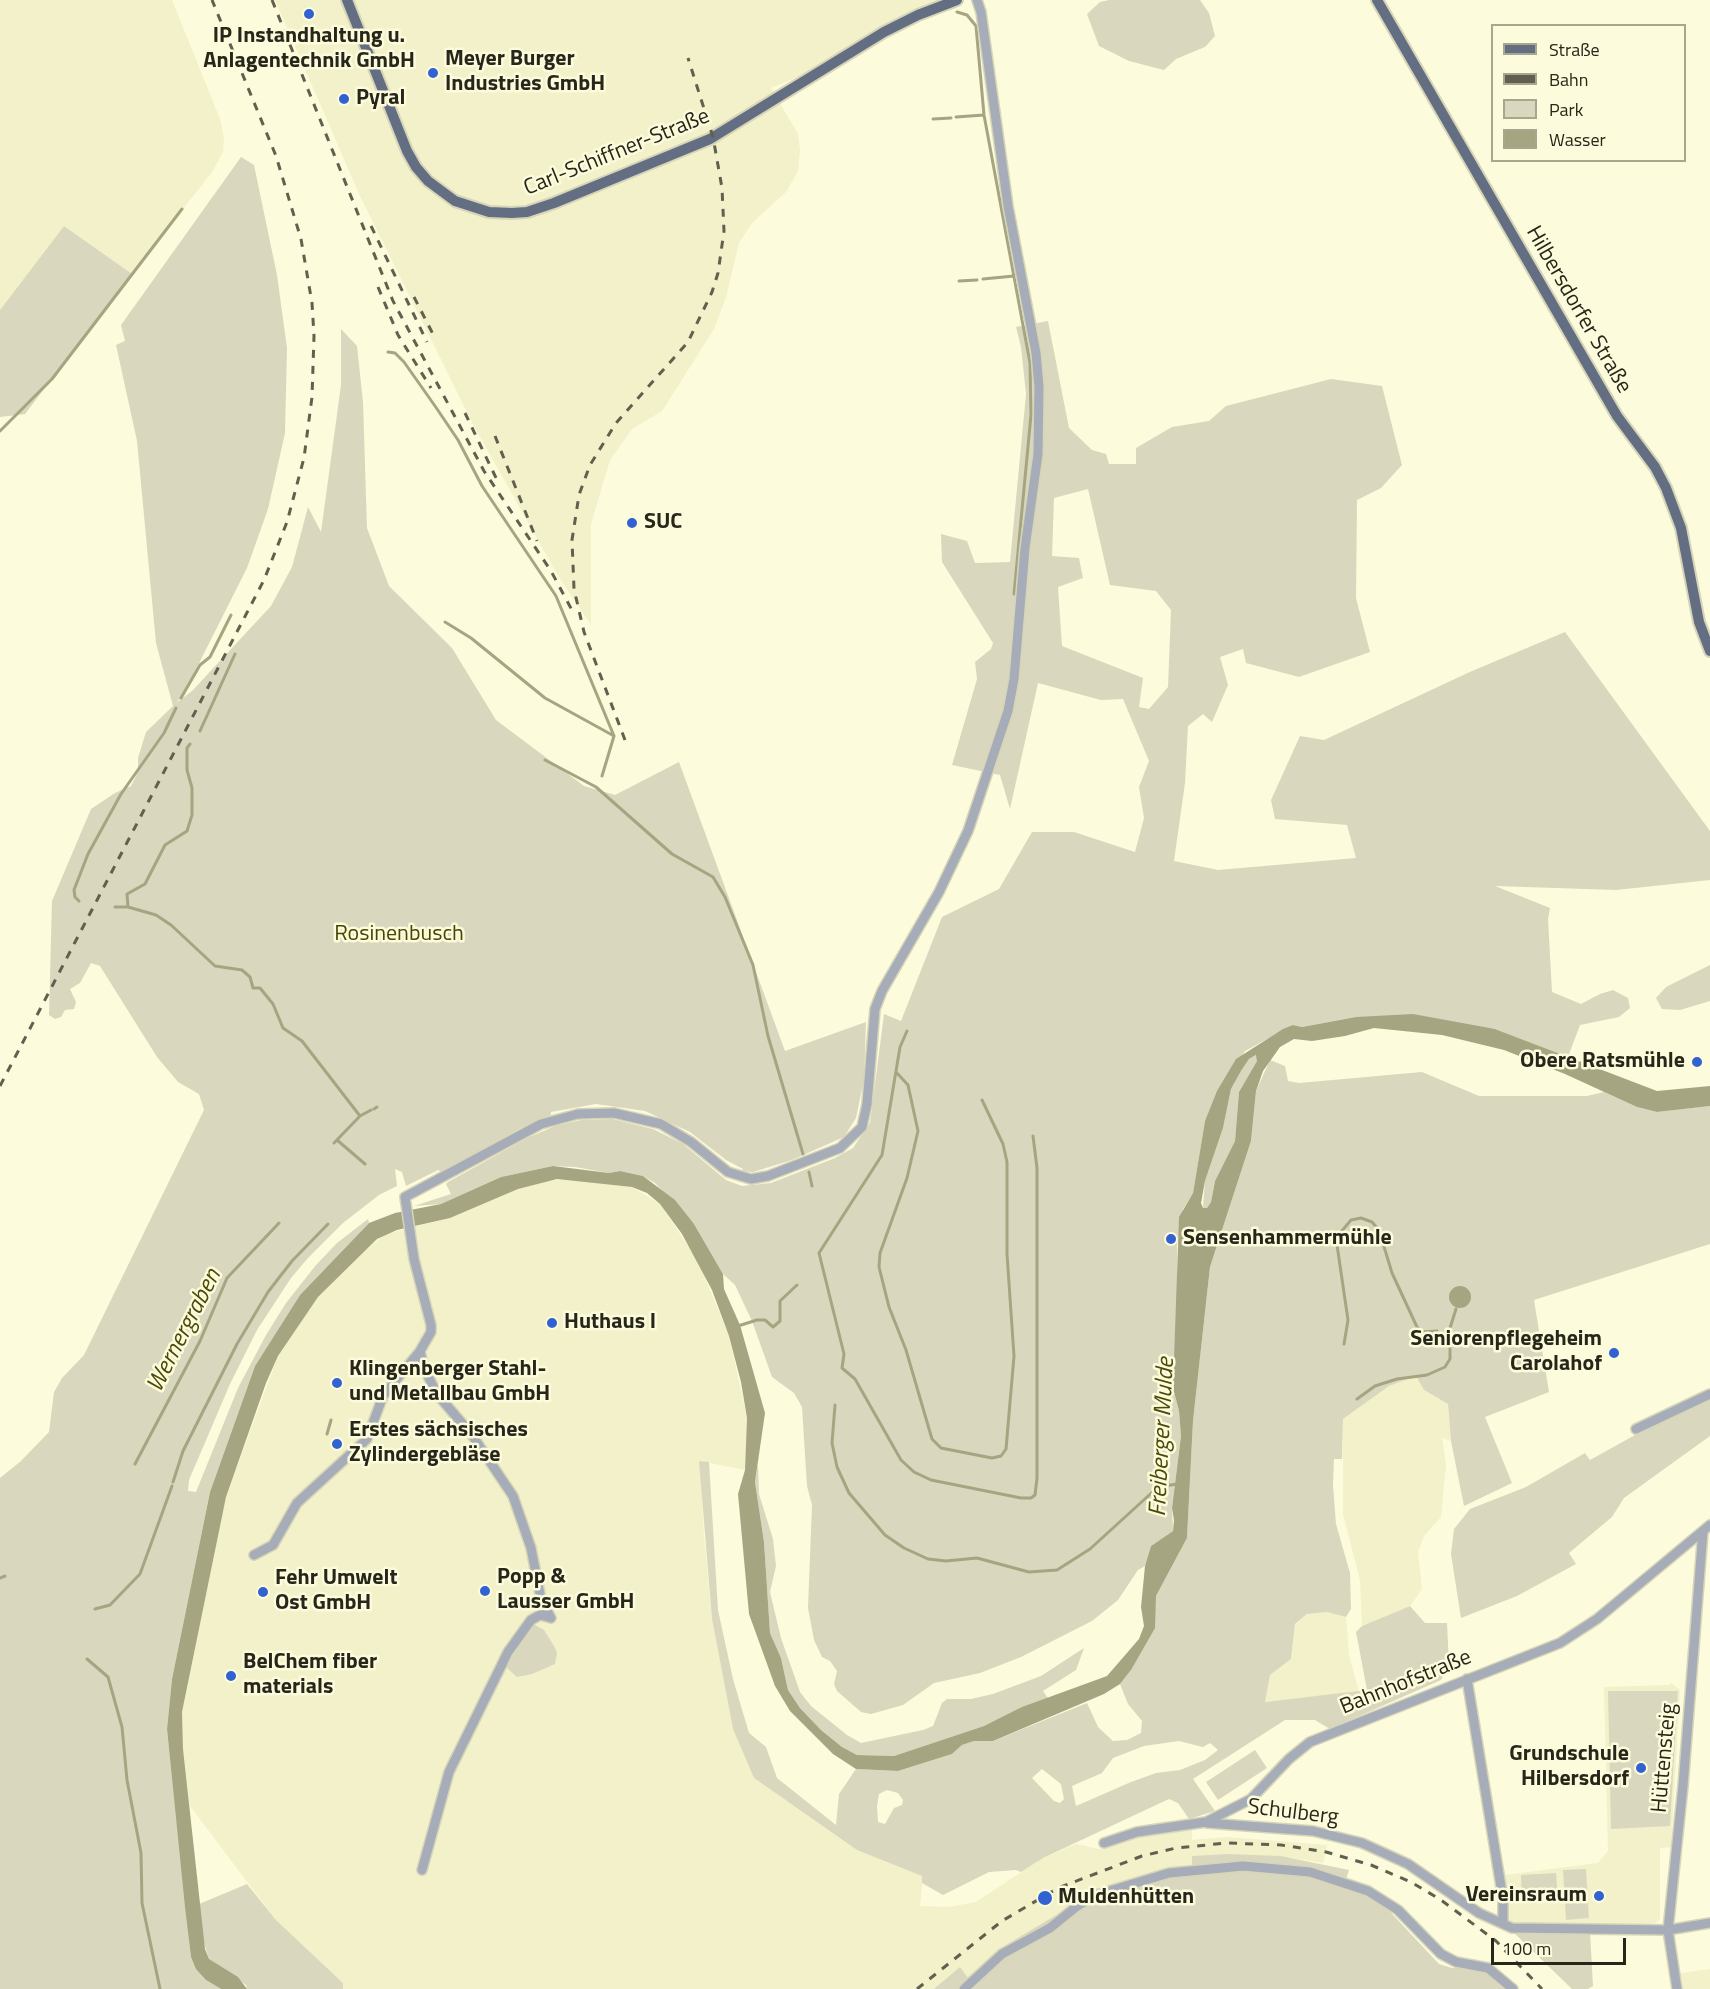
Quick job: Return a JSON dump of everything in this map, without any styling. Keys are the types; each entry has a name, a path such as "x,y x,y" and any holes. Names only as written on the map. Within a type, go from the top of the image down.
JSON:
{"main road":[{"name":"Carl-Schiffner-Straße","path":"347,0 407,151 416,167 428,181 454,201 489,212 512,213 527,212 554,203 689,149 768,105 884,32 918,15 957,0"},
{"name":"Hilbersdorfer Straße","path":"1377,0 1617,416 1655,467 1666,488 1681,528 1699,622 1710,651"}],"street":[{"path":"254,1555 273,1545 297,1503 368,1439 383,1396 420,1351 431,1332 411,1241 405,1197 541,1124 578,1114 614,1113 661,1124 691,1142 728,1172 751,1179 768,1176 840,1148 862,1127 867,1104 875,1009 882,991 939,892 968,831 1008,711 1014,679 1025,548 1038,454 1039,409 1036,354 1008,206 981,12 977,0"},
{"path":"420,1351 437,1394 472,1435 513,1496 531,1548 541,1599 551,1618 540,1615 531,1620 508,1652 450,1771 422,1870"},
{"path":"1636,1429 1710,1395"},
{"name":"Bahnhofstraße","path":"1104,1843 1137,1832 1206,1822 1251,1799 1288,1759 1310,1742 1569,1637 1597,1619 1706,1528"},
{"name":"Hüttensteig","path":"1677,1989 1668,1930 1706,1528"},
{"path":"1467,1679 1501,1888 1503,1923"},
{"name":"Schulberg","path":"1206,1822 1313,1831 1362,1843 1408,1864 1479,1913 1512,1928 1668,1930 1710,1923"},
{"path":"964,1989 1002,1954 1050,1928 1089,1898 1116,1887 1169,1873 1243,1866 1310,1872 1368,1891 1398,1910 1441,1954 1456,1962 1488,1968 1513,1989"}],"shaded area":[{"path":"0,0 172,0 220,119 224,138 223,152 212,172 132,274 64,226 0,310"},
{"path":"275,0 938,0 874,30 805,74 771,88 798,134 800,150 798,171 786,192 752,223 739,243 726,297 714,329 662,411 632,429 610,460 591,524 591,625 557,574 474,426 360,196"},
{"path":"567,1179 632,1187 660,1204 698,1261 729,1336 747,1418 745,1470 700,1461 704,1536 712,1619 733,1729 754,1778 857,1850 923,1876 920,1906 949,1907 976,1902 1043,1858 1076,1844 1099,1849 1153,1833 1192,1830 1192,1840 1227,1837 1327,1845 1323,1863 1281,1856 1192,1856 1192,1867 1006,1945 956,1989 342,1989 343,1983 276,1920 190,1806 183,1750 182,1712 226,1497 278,1356 318,1297 369,1247 386,1234 450,1218 518,1189 547,1181"},
{"path":"1416,1376 1424,1390 1448,1404 1451,1441 1442,1438 1446,1464 1441,1517 1424,1536 1418,1552 1422,1589 1410,1606 1362,1626 1360,1580 1343,1514 1343,1419 1389,1386"},
{"path":"1327,1612 1346,1617 1349,1655 1359,1692 1264,1702 1270,1675 1291,1659 1295,1625 1307,1614"},
{"name":"Grundschule Hilbersdorf","path":"1671,1683 1680,1690 1671,1847 1660,1848 1660,1919 1656,1923 1631,1925 1512,1925 1509,1922 1505,1875 1598,1863 1608,1851 1604,1687 1669,1685"},
{"path":"1710,1969 1710,1989 1683,1989 1681,1973"}],"green space":[{"path":"1109,0 1200,0 1209,13 1215,36 1205,47 1176,59 1164,70 1129,61 1099,46 1087,14 1100,2"},
{"name":"Rosinenbusch","path":"241,157 254,165 277,275 287,348 285,433 268,509 247,568 183,695 176,703 192,691 271,606 292,567 308,507 321,532 341,385 341,329 357,346 363,402 367,528 389,586 452,648 496,720 584,786 615,795 679,762 785,1051 866,1022 864,1079 856,1118 844,1137 792,1160 753,1172 742,1171 743,1169 726,1160 690,1132 645,1111 596,1104 551,1112 551,1115 521,1128 442,1172 438,1170 406,1186 402,1172 395,1169 397,1186 379,1195 343,1223 308,1258 291,1278 257,1330 230,1384 189,1480 188,1491 196,1492 238,1388 286,1303 337,1243 368,1219 369,1223 300,1295 255,1366 210,1492 172,1679 167,1729 191,1957 206,1980 221,1989 0,1989 0,1478 21,1461 49,1432 54,1392 62,1378 84,1355 204,1110 199,1094 178,1082 157,1057 100,966 91,963 80,983 70,989 76,1002 74,1009 65,1010 61,1017 55,1019 49,1015 52,901 91,809 115,793 131,786 138,772 138,758 146,732 173,706 156,643 137,441 116,345 125,341 121,325"},
{"path":"64,226 132,274 25,414 0,417 0,310"},
{"path":"1048,321 1069,428 1092,450 1106,454 1109,464 1136,464 1136,448 1172,427 1209,421 1226,406 1331,379 1382,386 1402,465 1381,488 1357,500 1356,598 1370,652 1299,677 1246,663 1243,649 1220,657 1228,685 1212,722 1203,714 1188,726 1185,783 1174,861 1218,870 1356,858 1347,825 1275,819 1271,800 1300,736 1324,740 1472,671 1565,632 1710,831 1710,880 1616,890 1495,886 1550,908 1548,919 1552,992 1581,1004 1613,990 1628,998 1630,1008 1619,1017 1580,1025 1568,1057 1495,1029 1356,1017 1302,1027 1293,1025 1245,1051 1205,1121 1193,1193 1183,1209 1177,1245 1177,1343 1173,1388 1179,1411 1181,1436 1172,1508 1173,1531 1151,1546 1145,1566 1138,1570 1118,1600 1092,1621 1021,1657 980,1673 934,1683 903,1705 871,1714 861,1712 837,1691 834,1684 837,1671 830,1661 822,1657 814,1640 808,1608 812,1505 807,1486 802,1407 794,1393 772,1377 752,1321 735,1285 723,1274 694,1224 655,1183 643,1176 620,1171 609,1173 575,1167 553,1166 501,1177 441,1204 414,1206 451,1194 446,1184 448,1182 527,1138 555,1126 581,1120 613,1119 653,1129 683,1144 726,1180 742,1186 771,1183 835,1158 853,1148 870,1123 884,1014 901,1021 942,917 999,889 1032,832 1074,832 1135,852 1144,818 1139,787 1149,761 1123,699 1101,700 1038,683 1010,809 1000,775 952,765 977,679 975,662 991,649 993,643 942,562 941,534 967,541 975,563 1010,562 1026,394 1021,347 1016,327","holes":["1088,489 1110,585 1156,591 1171,610 1168,687 1149,709 1139,707 1143,678 1062,646 1058,587 1083,578 1079,558 1052,556 1054,498"]},
{"path":"1710,965 1710,1001 1680,1010 1662,1009 1656,998 1666,987"},
{"path":"1257,1055 1257,1061 1239,1092 1235,1141 1215,1181 1211,1202 1207,1208 1203,1208 1205,1181 1223,1128 1231,1089 1249,1059"},
{"path":"1270,1060 1285,1066 1288,1081 1299,1083 1422,1072 1479,1096 1587,1096 1604,1092 1637,1107 1657,1112 1710,1106 1710,1244 1534,1300 1549,1392 1485,1417 1512,1483 1464,1506 1451,1441 1448,1404 1424,1390 1416,1376 1389,1386 1343,1419 1342,1459 1334,1459 1333,1485 1336,1524 1350,1573 1351,1609 1346,1617 1327,1612 1307,1614 1295,1624 1291,1659 1270,1675 1265,1702 1367,1690 1356,1632 1362,1626 1410,1606 1425,1623 1447,1623 1449,1665 1441,1680 1330,1729 1315,1720 1285,1720 1193,1779 1215,1811 1189,1819 1178,1803 1169,1799 1043,1858 1021,1872 1016,1870 989,1872 943,1895 922,1883 922,1876 857,1850 754,1778 733,1729 712,1619 699,1461 709,1462 718,1610 733,1679 749,1733 766,1747 777,1778 836,1825 839,1794 856,1769 898,1771 952,1754 962,1745 974,1741 993,1741 1087,1703 1098,1727 1113,1741 1127,1740 1141,1733 1142,1721 1128,1704 1120,1684 1131,1670 1155,1611 1156,1596 1187,1538 1193,1421 1210,1267 1251,1141 1256,1091","holes":["1179,1741 1203,1747 1210,1743 1218,1750 1205,1760 1180,1770 1156,1773 1076,1806 1072,1786 1102,1773 1113,1758 1144,1746","1042,1769 1061,1784 1064,1799 1060,1803 1054,1801 1032,1778","887,1790 898,1793 903,1800 902,1805 894,1808 885,1824 878,1822 879,1794"]},
{"path":"1710,1399 1710,1436 1624,1498 1612,1517 1569,1553 1576,1564 1517,1596 1461,1618 1451,1554 1454,1529 1470,1509 1526,1487 1585,1453 1590,1460 1644,1430"},
{"path":"758,1464 759,1494 773,1539 776,1566 770,1592 781,1638 800,1692 811,1706 847,1735 861,1743 923,1730 933,1726 942,1703 947,1699 971,1699 993,1694 1041,1676 1084,1648 1076,1670 1043,1691 1048,1698 984,1726 894,1756 857,1755 842,1747 821,1730 800,1708 788,1690 781,1658 770,1633 764,1542 755,1482"},
{"path":"535,1625 544,1630 554,1646 557,1653 555,1664 532,1674 517,1677 506,1667 532,1626"},
{"path":"1608,1691 1678,1691 1670,1826 1611,1829"},
{"path":"1255,1750 1267,1768 1218,1800 1206,1782"},
{"path":"1228,1854 1281,1856 1349,1870 1344,1886 1380,1901 1439,1964 1452,1968 1488,1968 1513,1989 934,1989 960,1967 968,1978 1006,1945 1075,1904 1192,1867 1192,1856"},
{"path":"1586,1869 1589,1918 1566,1920 1563,1870"},
{"path":"1556,1873 1558,1900 1522,1902 1521,1875"},
{"path":"247,1884 276,1920 343,1983 343,1989 247,1989 246,1985 209,1959 201,1933 199,1904"},
{"path":"1511,1930 1590,1932 1593,1986 1588,1989 1572,1989"}],"water":[{"path":"1413,1014 1495,1029 1657,1091 1710,1086 1710,1106 1657,1112 1637,1107 1565,1074 1504,1050 1442,1035 1374,1028 1345,1036 1312,1041 1294,1039 1280,1047 1263,1071 1256,1091 1251,1141 1210,1267 1193,1421 1187,1538 1156,1596 1155,1628 1131,1670 1120,1684 1104,1694 993,1741 974,1741 962,1745 952,1754 898,1771 856,1769 833,1754 790,1711 775,1686 749,1614 738,1494 745,1470 747,1418 741,1382 729,1336 712,1290 682,1234 660,1204 647,1193 632,1187 557,1179 518,1189 450,1218 397,1230 377,1239 318,1297 278,1356 266,1383 226,1497 182,1712 183,1749 205,1949 209,1959 238,1977 247,1989 221,1989 206,1980 196,1969 191,1957 167,1729 172,1679 210,1492 255,1366 300,1295 369,1223 395,1213 441,1204 501,1177 553,1166 609,1173 620,1171 643,1176 675,1200 694,1224 723,1274 724,1289 740,1325 765,1413 755,1482 764,1542 770,1633 781,1658 788,1690 800,1708 821,1730 842,1747 857,1755 894,1756 984,1726 1022,1707 1107,1676 1139,1639 1144,1626 1141,1607 1145,1566 1151,1546 1173,1531 1172,1508 1181,1436 1179,1411 1173,1388 1179,1217 1193,1193 1205,1121 1217,1091 1236,1059 1293,1025 1302,1027 1356,1017","holes":["1256,1055 1257,1061 1239,1092 1235,1141 1215,1181 1211,1202 1207,1208 1203,1208 1201,1203 1205,1181 1223,1128 1231,1089 1249,1059"]},
{"path":"1460,1286 1468,1289 1471,1297 1468,1305 1460,1308 1452,1305 1449,1297 1452,1289"}],"waterway":[{"path":"957,12 967,15 976,26 984,115 1030,363 1031,415 1014,594"},
{"path":"956,117 984,115"},
{"path":"933,119 951,118"},
{"path":"0,431 52,379 182,209"},
{"path":"983,279 1014,276"},
{"path":"959,281 977,280"},
{"path":"388,352 395,353 404,362 435,406 458,440 482,486 556,596 614,736 602,776"},
{"path":"181,698 200,665 210,657 231,615"},
{"path":"445,622 471,638 545,698 614,736"},
{"path":"200,731 235,654"},
{"path":"79,901 75,897 74,890 88,854 121,794 164,733 176,708"},
{"path":"190,744 187,748 187,770 192,788 192,815 187,831 165,845 145,884 127,894 128,907 156,915 171,925 215,966 242,970 250,977 253,988 260,988 273,1004 283,1028 302,1041 360,1116"},
{"path":"545,760 596,787 672,854 713,877 725,897 753,965 768,1036 803,1154"},
{"path":"115,907 128,907"},
{"path":"907,1031 900,1047 882,1155 819,1253 844,1354 842,1368 855,1379 901,1460 914,1472 931,1480 1021,1498 1031,1498 1035,1495 1037,1478 1037,1168 1033,1136"},
{"path":"896,1072 908,1085 918,1131 907,1178 880,1253 879,1267 889,1307 906,1350 932,1439 941,1448 992,1458 1001,1456 1006,1449 1014,1356 1007,1254 1007,1162 1003,1144 982,1100"},
{"name":"Wernergraben","path":"334,1143 360,1116 371,1110"},
{"path":"337,1140 365,1164"},
{"path":"809,1172 812,1186"},
{"path":"1344,1344 1348,1320 1337,1245 1341,1232 1351,1220 1361,1218 1372,1222 1379,1230 1392,1273 1417,1327 1421,1332 1437,1331"},
{"name":"Wernergraben","path":"135,1464 200,1341 227,1278 279,1223"},
{"path":"173,1482 183,1451 237,1344 268,1292 292,1261 328,1224"},
{"path":"738,1326 765,1320 773,1327 780,1321 780,1301 797,1285"},
{"path":"1357,1399 1375,1386 1397,1379 1427,1375 1445,1367 1450,1359 1450,1328 1456,1309"},
{"name":"Freiberger Mulde","path":"835,1405 832,1443 837,1467 849,1493 885,1535 904,1548 928,1559 946,1561 977,1558 1029,1572 1057,1570 1090,1549 1158,1487 1177,1484"},
{"path":"327,1434 331,1420"},
{"path":"95,1609 110,1605 140,1574 172,1486"},
{"name":"Wernergraben","path":"0,1578 5,1576"},
{"path":"87,1659 108,1677 122,1727 127,1780 141,1853 142,1903 160,1989"}],"railway":[{"path":"0,1086 264,580 287,522 304,458 312,397 314,336 312,303 301,239 276,156 212,0"},
{"path":"272,0 393,301 484,471 551,571 574,614"},
{"path":"625,740 584,632 574,589 572,540 579,495 590,465 616,423 688,342 712,292 718,273 724,231 722,188 713,137 688,58"},
{"path":"371,226 427,342"},
{"path":"378,287 398,335 431,388"},
{"path":"414,297 435,338"},
{"path":"465,413 497,480"},
{"path":"495,436 537,541"},
{"path":"917,1989 1002,1921 1058,1888 1142,1856 1176,1848 1227,1843 1281,1845 1326,1852 1371,1865 1411,1882 1441,1900 1496,1941 1542,1989"}],"place":[{"name":"IP Instandhaltung u. Anlagentechnik GmbH","path":"309,14"},
{"name":"Meyer Burger Industries GmbH","path":"433,73"},
{"name":"Pyral","path":"344,99"},
{"name":"SUC","path":"632,523"},
{"name":"Obere Ratsmühle","path":"1697,1062"},
{"name":"Sensenhammermühle","path":"1171,1239"},
{"name":"Huthaus I","path":"552,1323"},
{"name":"Seniorenpflegeheim Carolahof","path":"1614,1353"},
{"name":"Klingenberger Stahl- und Metallbau GmbH","path":"337,1383"},
{"name":"Erstes sächsisches Zylindergebläse","path":"337,1444"},
{"name":"Popp & Lausser GmbH","path":"485,1591"},
{"name":"Fehr Umwelt Ost GmbH","path":"263,1592"},
{"name":"BelChem fiber materials","path":"231,1676"},
{"name":"Grundschule Hilbersdorf","path":"1641,1768"},
{"name":"Vereinsraum","path":"1599,1896"},
{"name":"Muldenhütten","path":"1045,1898"}]}
